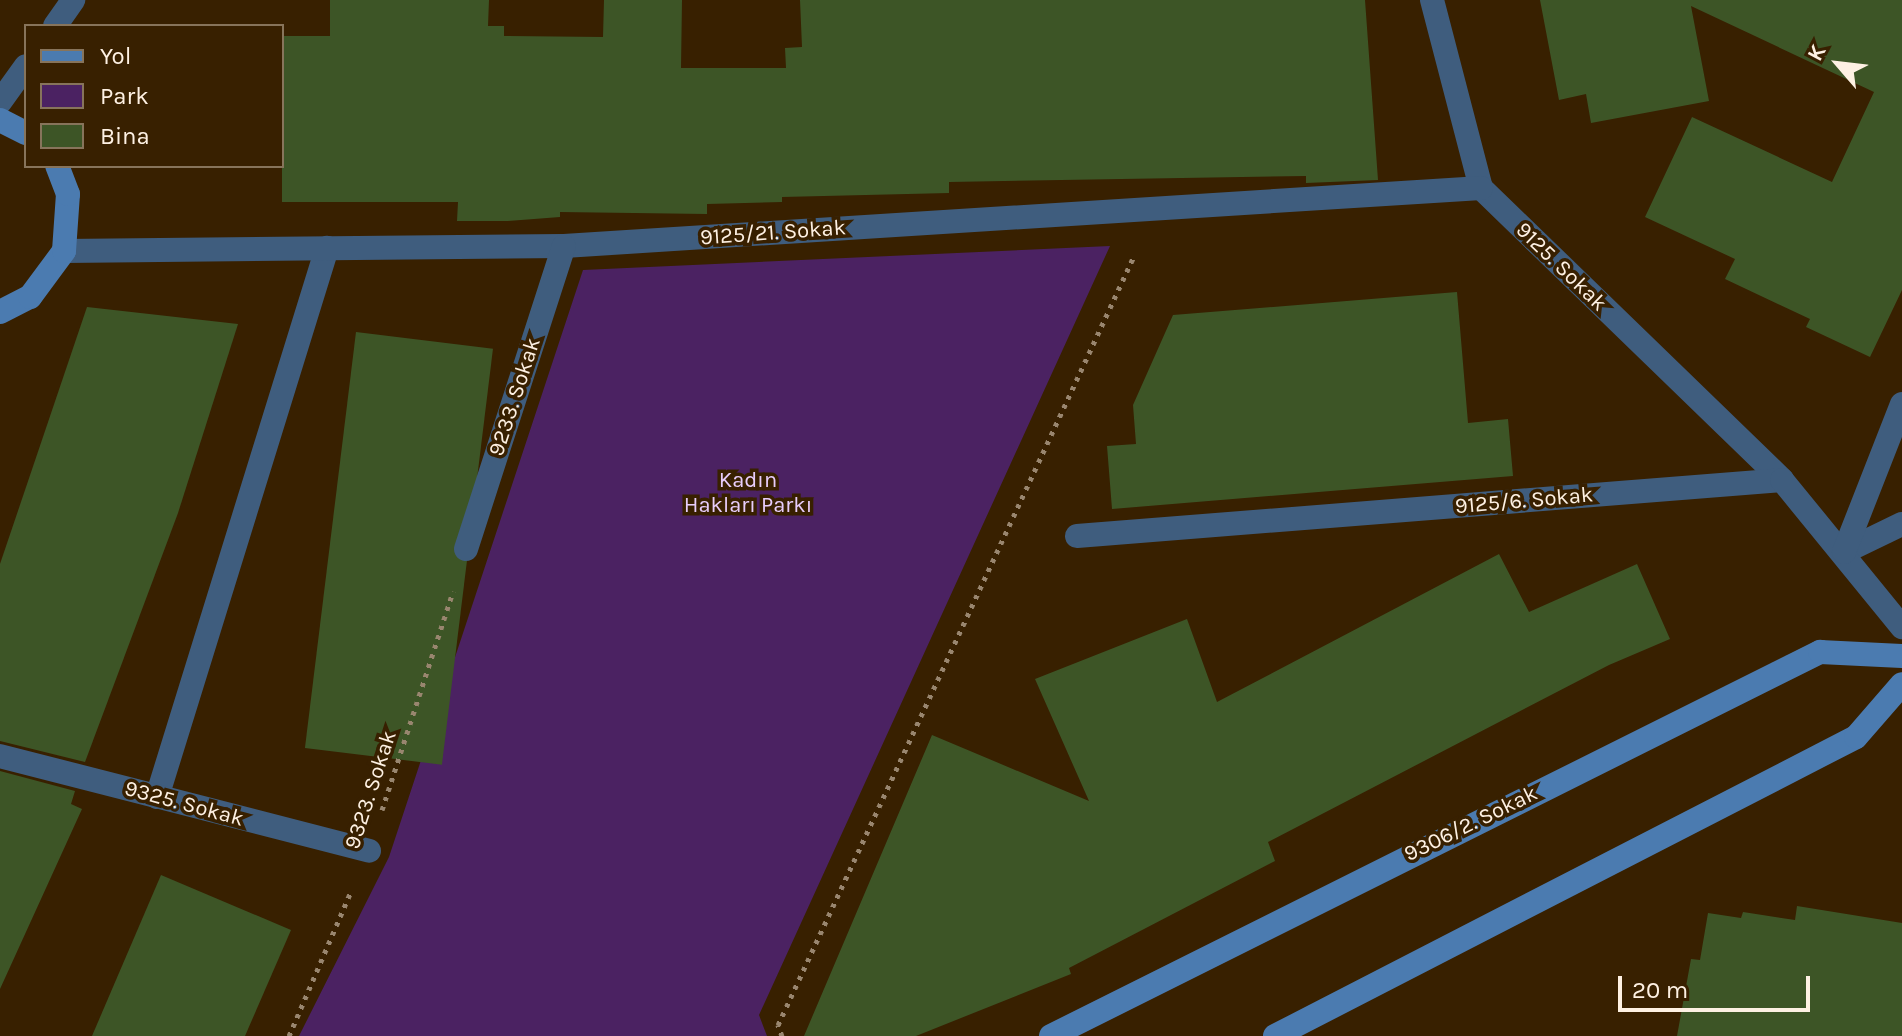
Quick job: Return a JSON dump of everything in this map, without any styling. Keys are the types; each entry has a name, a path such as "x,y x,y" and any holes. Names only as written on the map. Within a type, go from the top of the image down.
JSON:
{"main road":[{"path":"0,120 24,132"},
{"path":"2,317 30,297 64,251 68,194 58,168"},
{"name":"9306/2. Sokak","path":"1051,1036 1820,652 1902,656"},
{"path":"1275,1036 1856,737 1902,684"}],"street":[{"path":"56,24 73,0"},
{"path":"1432,0 1481,188"},
{"path":"0,102 24,69"},
{"name":"9125/21. Sokak","path":"64,251 564,246 1481,188"},
{"name":"9125. Sokak","path":"1481,188 1782,480"},
{"name":"9233. Sokak","path":"466,549 564,246"},
{"path":"157,797 327,248"},
{"path":"1844,552 1902,404"},
{"path":"1782,480 1844,552 1902,627"},
{"name":"9125/6. Sokak","path":"1077,536 1782,480"},
{"path":"1844,552 1902,524"},
{"name":"9325. Sokak","path":"0,756 369,851"}],"path":[{"path":"782,1036 778,1025 966,628 1155,209"},
{"name":"9323. Sokak","path":"289,1036 369,851 466,549"}],"green space":[{"name":"Kadın Hakları Parkı","path":"1110,246 759,1015 767,1036 299,1036 389,857 583,270"}],"building":[{"path":"330,0 489,0 488,26 504,26 504,36 603,37 604,0 682,0 681,68 786,68 785,48 802,47 800,0 1365,0 1378,180 1306,183 1306,176 949,182 949,193 782,197 782,202 707,204 707,214 560,212 560,217 508,221 457,221 458,202 282,202 284,36 330,36"},
{"path":"1540,0 1902,0 1902,290 1870,357 1806,327 1810,319 1725,279 1735,259 1645,217 1692,117 1832,182 1874,92 1691,6 1709,101 1591,123 1586,94 1559,100"},
{"path":"1457,292 1468,423 1508,419 1513,476 1112,509 1107,446 1136,444 1133,405 1173,315"},
{"path":"87,307 238,324 178,513 85,762 0,741 0,564"},
{"path":"356,332 493,349 442,765 305,748"},
{"path":"1499,554 1529,612 1637,564 1670,639 1609,665 1268,842 1275,861 1069,968 1071,974 916,1036 804,1036 932,735 1089,801 1035,679 1187,619 1217,702"},
{"path":"0,771 75,791 71,804 82,809 0,989"},
{"path":"161,875 291,930 245,1036 92,1036"},
{"path":"1797,906 1902,923 1902,1036 1677,1036 1691,959 1700,960 1708,913 1741,918 1743,912 1795,920"}]}
